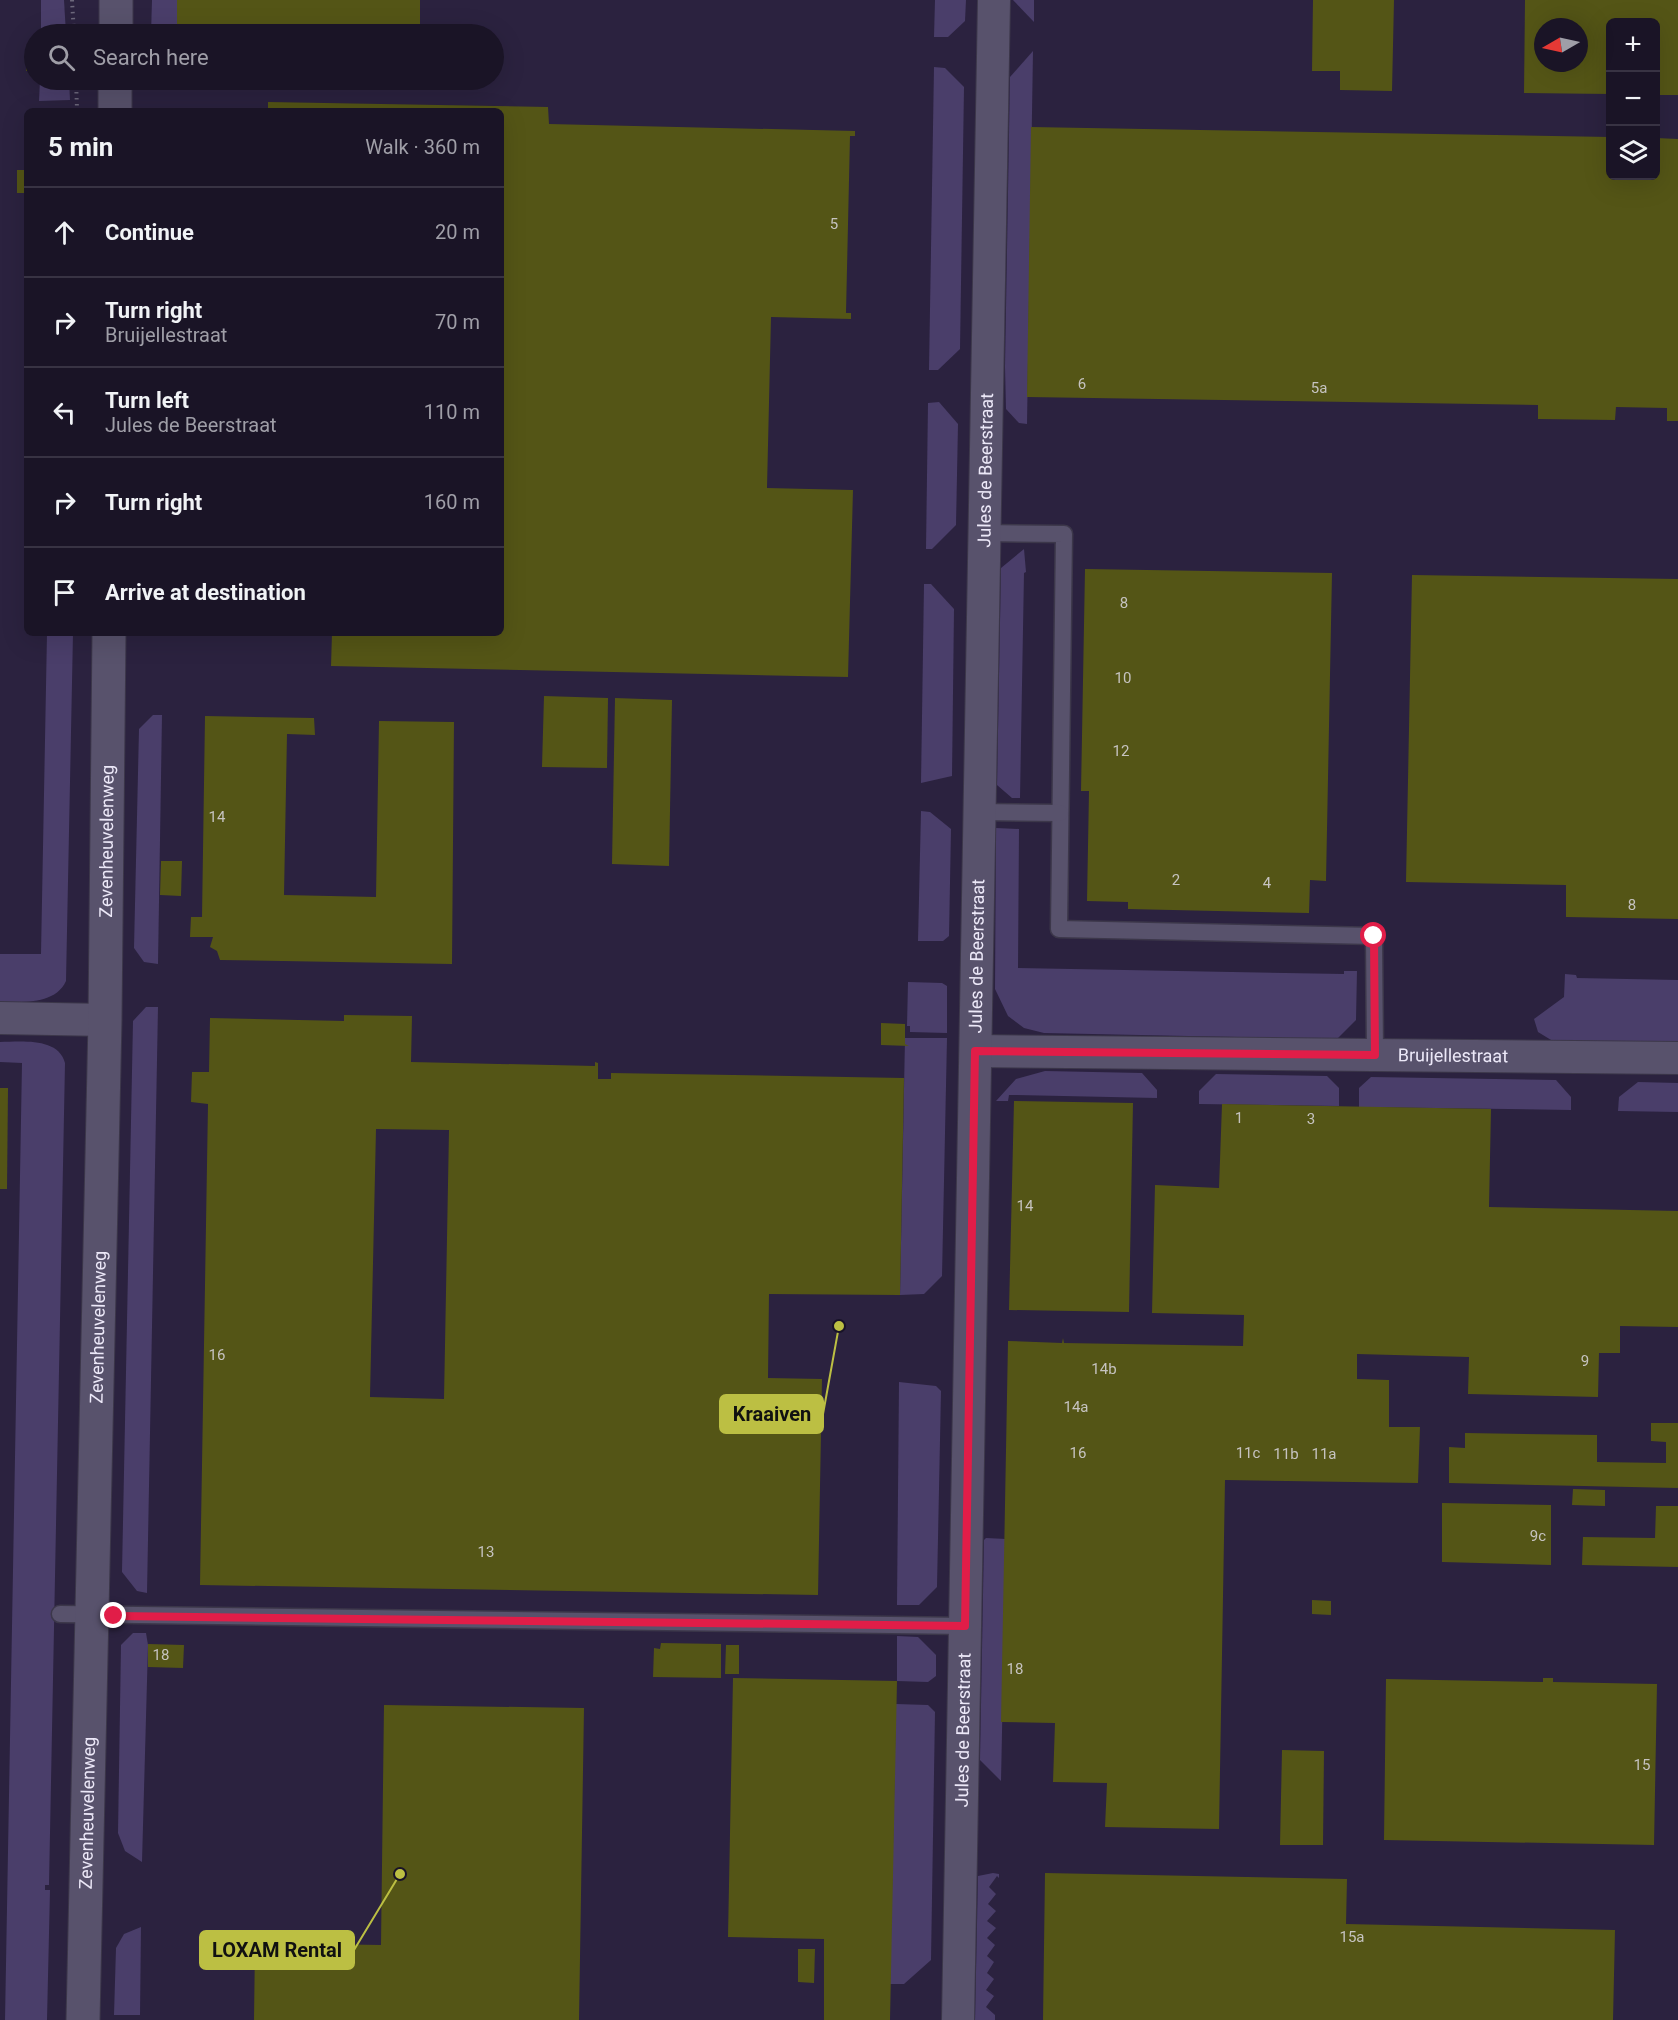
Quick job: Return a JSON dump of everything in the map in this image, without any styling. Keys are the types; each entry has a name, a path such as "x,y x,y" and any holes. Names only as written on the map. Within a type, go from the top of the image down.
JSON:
{"street":[{"path":"116,0 116,24"},
{"name":"Jules de Beerstraat","path":"958,2020 994,0"},
{"path":"115,108 116,90"},
{"name":"Zevenheuvelenweg","path":"83,2020 105,1020 109,636"},
{"path":"0,1017 105,1020"},
{"name":"Bruijellestraat","path":"975,1051 1678,1058"}],"lane":[{"path":"985,533 1065,534 1059,929 1374,936 1375,1055"},
{"path":"980,812 1060,813"},
{"path":"60,1614 965,1626"}],"path":[{"path":"72,0 73,24"},
{"path":"76,90 77,108"}],"shaded area":[{"path":"0,0 1678,0 1678,2020 0,2020"},
{"path":"41,0 64,0 65,24 41,24"},
{"path":"152,0 177,0 177,24 151,24"},
{"path":"935,0 966,0 965,21 948,37 934,37"},
{"path":"1013,0 1034,0 1034,22"},
{"path":"1033,51 1027,424 1019,423 1006,409 1005,367 1010,77"},
{"path":"934,67 945,68 964,87 960,349 938,370 929,370"},
{"path":"40,90 70,90 70,100 39,101"},
{"path":"939,402 958,424 956,525 932,549 926,549 928,403"},
{"path":"1024,549 1026,572 1024,573 1020,798 1012,798 997,785 1001,568"},
{"path":"924,584 931,584 954,609 952,776 921,783"},
{"path":"47,636 73,636 66,981 61,989 46,998 28,1002 0,1002 0,954 41,954"},
{"path":"153,715 162,715 158,964 144,962 134,948 139,729"},
{"path":"921,811 930,812 951,829 949,936 943,941 918,941"},
{"path":"996,828 1019,829 1018,968 1344,974 1344,971 1357,971 1356,1020 1337,1039 1044,1033 1024,1028 1008,1016 995,989"},
{"path":"1565,974 1576,975 1577,978 1678,980 1678,1045 1556,1043 1538,1032 1534,1019 1564,997"},
{"path":"908,982 942,983 947,986 947,1033 910,1032 910,1026 907,1026"},
{"path":"146,1007 158,1007 147,1593 137,1591 122,1572 133,1021"},
{"path":"905,1038 947,1038 942,1276 924,1294 900,1295"},
{"path":"0,1042 47,1045 61,1055 65,1063 49,1885 45,1885 45,1890 50,1890 47,2020 5,2020 22,1063 0,1062"},
{"path":"1045,1071 1142,1073 1157,1090 1157,1098 1009,1095 1008,1101 996,1101 1016,1079"},
{"path":"1216,1074 1327,1076 1339,1088 1339,1106 1199,1104 1199,1091"},
{"path":"1371,1077 1556,1080 1571,1097 1571,1110 1359,1107 1359,1088"},
{"path":"1638,1082 1678,1083 1678,1112 1618,1111 1619,1097"},
{"path":"899,1382 936,1386 941,1391 937,1587 919,1605 897,1605"},
{"path":"986,1538 1006,1539 1001,1781 980,1760 984,1540"},
{"path":"133,1633 146,1633 148,1645 142,1862 125,1851 118,1833 121,1645"},
{"path":"897,1636 918,1637 936,1655 936,1676 928,1682 897,1681"},
{"path":"896,1704 928,1705 935,1712 931,1960 904,1984 890,1984"},
{"path":"999,1874 999,1878 997,1876 989,1887 996,1894 988,1904 996,1911 987,1921 996,1928 987,1938 995,1945 987,1956 994,1962 987,1973 994,1979 986,1990 994,1996 986,2007 995,2015 995,2020 975,2020 978,1876"},
{"path":"141,1927 140,2015 114,2015 116,1948 124,1934"}],"building":[{"path":"177,0 420,0 420,24 177,24"},
{"path":"1313,0 1394,0 1392,91 1340,90 1340,71 1312,71"},
{"path":"1525,0 1678,0 1678,95 1660,95 1660,18 1606,18 1606,94 1524,93"},
{"path":"268,102 548,107 549,124 855,131 855,136 850,136 846,313 851,313 851,319 771,317 767,488 853,490 848,677 331,666 332,636 504,636 504,108 268,108"},
{"path":"1031,127 1606,137 1606,180 1660,180 1660,138 1678,139 1678,421 1667,421 1667,408 1616,407 1615,420 1538,419 1538,405 1027,397"},
{"path":"17,170 24,170 24,193 17,193"},
{"path":"1085,569 1332,573 1326,881 1310,880 1309,913 1128,909 1128,902 1087,901 1089,791 1081,791"},
{"path":"1412,575 1678,579 1678,919 1566,917 1566,885 1406,882"},
{"path":"544,696 608,698 607,768 542,767"},
{"path":"615,698 672,700 669,866 612,864"},
{"path":"205,716 314,718 315,735 287,734 284,895 376,897 379,721 454,722 452,964 220,960 217,951 210,947 213,937 190,937 191,917 202,917"},
{"path":"161,861 182,861 181,896 160,895"},
{"path":"344,1015 412,1016 411,1062 595,1066 595,1062 598,1063 598,1079 611,1079 611,1073 904,1078 900,1295 769,1294 768,1378 822,1379 818,1595 200,1585 208,1104 191,1102 192,1072 209,1072 210,1018 344,1021","holes":["376,1129 449,1130 444,1399 370,1397"]},
{"path":"881,1023 905,1024 905,1044 909,1046 881,1045"},
{"path":"0,1088 8,1088 7,1189 0,1189"},
{"path":"1014,1101 1133,1103 1129,1312 1009,1310"},
{"path":"1222,1104 1491,1109 1489,1207 1678,1211 1678,1327 1620,1326 1620,1353 1599,1353 1598,1397 1468,1394 1469,1357 1357,1354 1357,1379 1389,1380 1389,1427 1420,1427 1418,1483 1225,1480 1219,1829 1105,1827 1107,1783 1053,1782 1055,1723 1001,1722 1008,1341 1062,1343 1063,1338 1064,1343 1243,1346 1244,1315 1152,1313 1155,1185 1219,1188"},
{"path":"1651,1423 1678,1423 1678,1488 1449,1483 1449,1447 1465,1448 1465,1433 1597,1435 1597,1462 1666,1463 1666,1442 1651,1441"},
{"path":"1573,1489 1605,1490 1605,1506 1572,1505"},
{"path":"1442,1503 1551,1505 1551,1565 1442,1562"},
{"path":"1656,1506 1678,1506 1678,1567 1582,1565 1583,1537 1655,1538"},
{"path":"1312,1600 1331,1601 1331,1615 1312,1614"},
{"path":"661,1643 721,1644 721,1678 653,1677 654,1648 660,1649"},
{"path":"148,1644 184,1645 183,1668 148,1667"},
{"path":"726,1645 739,1645 739,1674 725,1674"},
{"path":"733,1678 897,1681 890,2020 824,2020 824,1939 728,1937"},
{"path":"1543,1678 1553,1678 1553,1682 1657,1684 1654,1845 1384,1840 1386,1679 1543,1682"},
{"path":"384,1705 584,1708 579,2020 254,2020 255,1943 381,1945"},
{"path":"1282,1750 1324,1751 1323,1845 1280,1845"},
{"path":"1045,1873 1347,1879 1346,1924 1615,1930 1613,2020 1043,2020"},
{"path":"798,1949 815,1949 814,1983 798,1982"}],"place":[{"name":"Kraaiven","path":"839,1326"},
{"name":"LOXAM Rental","path":"400,1874"}],"route":[{"path":"114,1616 965,1626 975,1051 1375,1055 1374,936"}]}
